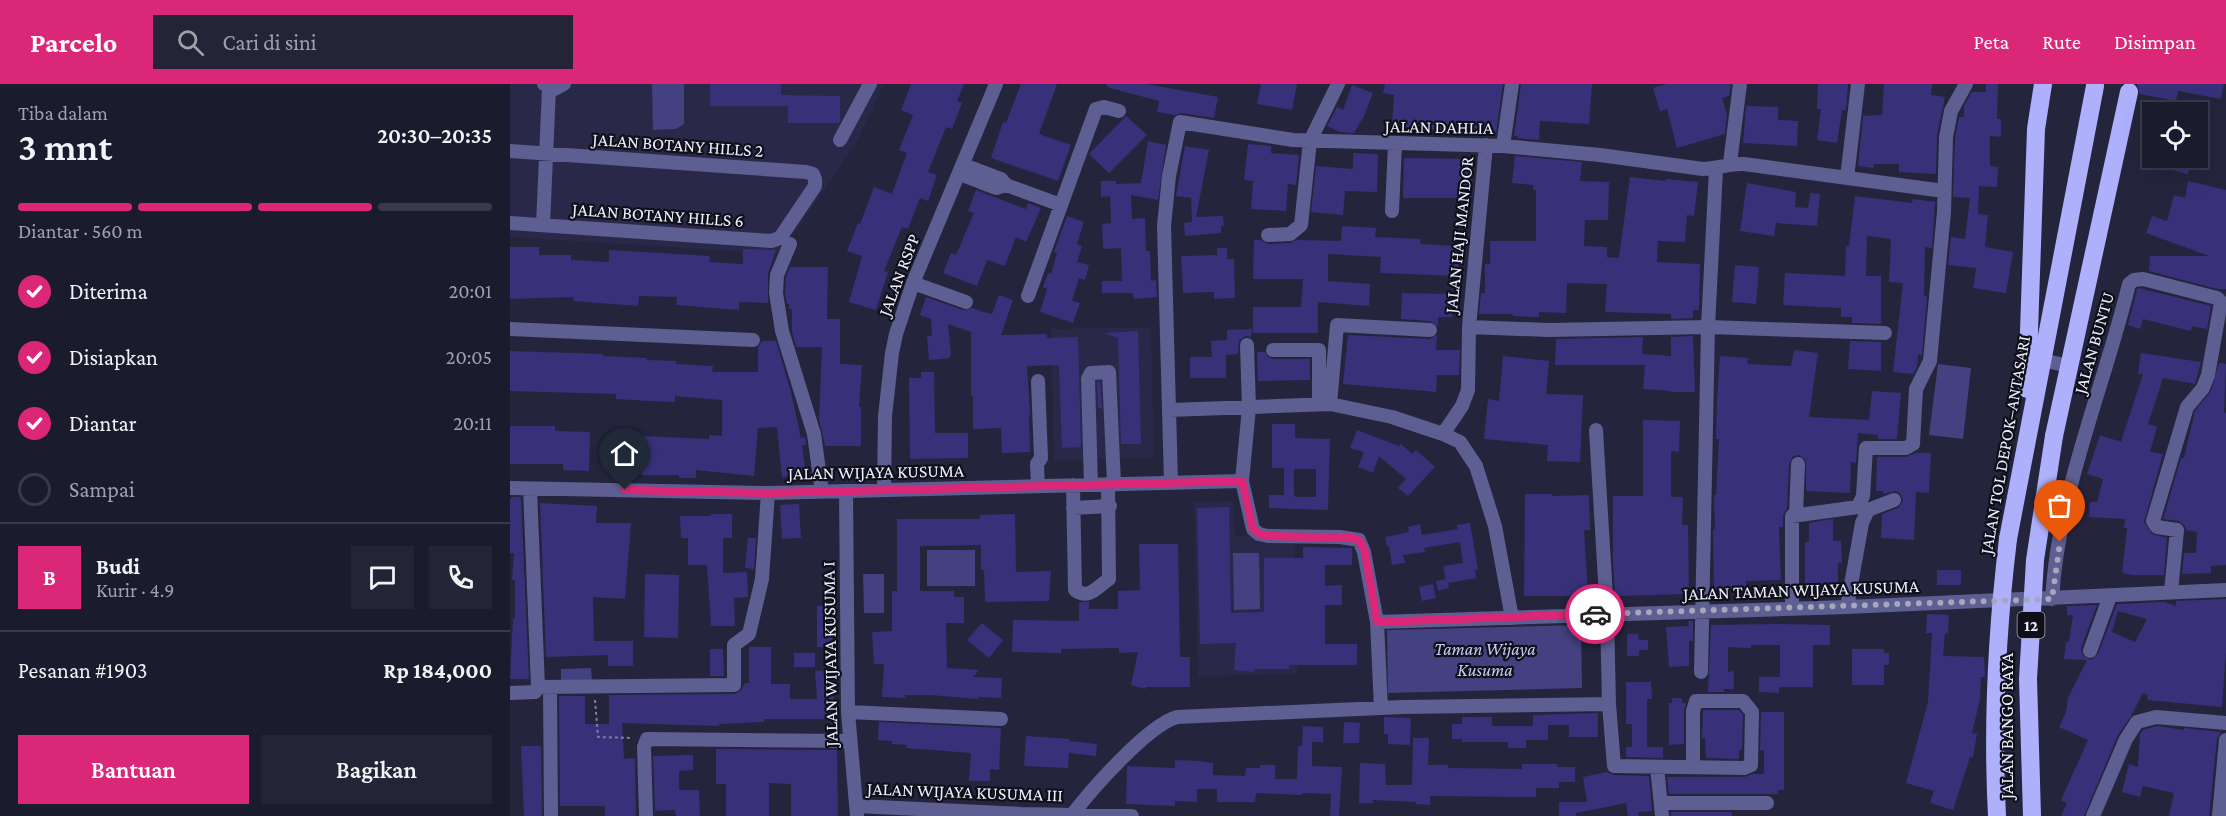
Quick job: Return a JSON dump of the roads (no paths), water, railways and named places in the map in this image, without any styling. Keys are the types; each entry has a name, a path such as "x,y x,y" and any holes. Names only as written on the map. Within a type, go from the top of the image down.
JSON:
{"highway":[{"path":"2025,445 2036,129 2043,84"},
{"name":"JALAN TOL DEPOK–ANTASARI","path":"1998,816 1995,779 1996,667 2008,539 2094,86"},
{"name":"12","path":"2032,816 2028,679 2035,560 2054,436 2130,92"}],"street":[{"path":"543,225 548,153 547,86 555,89 564,84"},
{"path":"840,140 870,84"},
{"name":"JALAN RSPP","path":"884,490 885,416 896,334 913,283 996,84"},
{"path":"1268,236 1290,234 1301,225 1310,141 1338,84"},
{"path":"1503,146 1512,84"},
{"path":"1730,164 1740,84"},
{"path":"1847,178 1858,84"},
{"path":"1792,608 1791,519 1796,514 1858,507 1863,496 1866,448 1906,448 1913,444 1916,389 1930,361 1944,212 1948,125 1951,111 1966,84"},
{"path":"1028,296 1096,110 1104,107 1119,111"},
{"name":"JALAN DAHLIA","path":"1171,483 1164,226 1169,176 1180,122 1310,141 1503,146 1600,155 1703,169 1744,164 1944,191"},
{"path":"1392,211 1395,144"},
{"name":"JALAN HAJI MANDOR","path":"1443,434 1462,406 1468,390 1468,327 1486,146"},
{"name":"JALAN BOTANY HILLS 2","path":"510,151 806,171 813,174 815,186 780,238 771,241"},
{"path":"962,169 1000,179 1006,186 1061,205"},
{"path":"1701,672 1708,327 1716,169"},
{"name":"JALAN BOTANY HILLS 6","path":"510,223 771,241"},
{"path":"790,244 777,275 776,293 782,332 814,434 822,492"},
{"name":"JALAN BUNTU","path":"2052,599 2067,501 2129,284 2134,280 2143,279 2217,298 2221,302 2208,375 2203,388 2187,407 2153,521 2157,527 2177,530 2171,592"},
{"path":"913,283 966,302"},
{"path":"1325,404 1337,325 1430,330"},
{"path":"1468,327 1549,330 1662,326 1885,333"},
{"path":"510,330 753,340"},
{"path":"1247,345 1249,408 1242,481 1253,529 1259,534 1268,536 1359,540 1365,552 1377,622 1381,708"},
{"path":"1273,350 1319,350 1325,404"},
{"path":"2042,360 2070,366"},
{"path":"1073,485 1074,590 1087,595 1109,579 1111,484 1109,372 1091,373 1088,379 1091,485"},
{"path":"1038,381 1041,458 1037,464 1038,486"},
{"path":"1170,410 1325,404 1392,417 1460,442 1476,466 1495,526 1512,618"},
{"path":"1596,430 1614,766 1744,768 1751,765 1752,711 1743,700 1696,701 1693,711 1693,766"},
{"path":"1796,514 1798,464"},
{"name":"JALAN WIJAYA KUSUMA","path":"510,488 768,493 1242,481"},
{"path":"530,489 551,816"},
{"name":"JALAN WIJAYA KUSUMA I","path":"846,491 848,712 856,811"},
{"path":"510,693 535,692 544,687 733,685 735,683 734,645 749,634 762,579 768,493"},
{"path":"1847,607 1862,523 1868,510 1894,500"},
{"path":"1073,508 1110,506"},
{"name":"JALAN TAMAN WIJAYA KUSUMA","path":"1377,622 1847,607 2226,590"},
{"path":"2090,651 2110,596"},
{"name":"JALAN BANGO RAYA","path":"2005,816 2002,652 2006,600"},
{"name":"JALAN BANGO RAYA","path":"2025,816 2022,687 2027,600"},
{"path":"1073,816 1101,779 1168,719 1188,716 1381,708 1609,704"},
{"path":"848,712 1001,719"},
{"path":"2093,816 2126,739 2137,722 2156,717 2226,723"},
{"path":"646,816 644,747 647,739 849,741"},
{"path":"2222,810 2226,740"},
{"path":"1657,767 1661,810 1748,809 1767,803"},
{"name":"JALAN WIJAYA KUSUMA III","path":"856,811 1132,816"}],"park label":[{"name":"Taman Wijaya Kusuma","path":"1485,659"}]}
